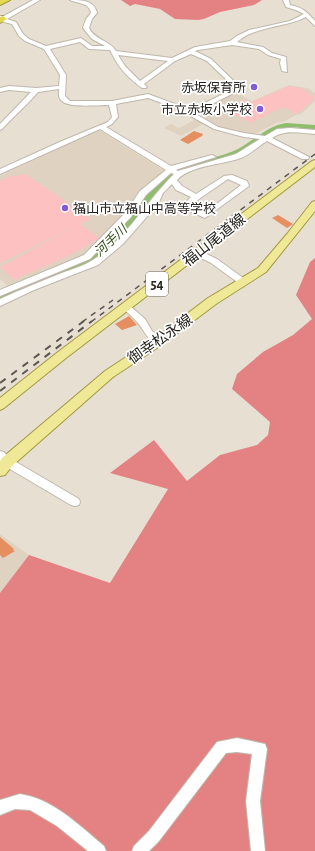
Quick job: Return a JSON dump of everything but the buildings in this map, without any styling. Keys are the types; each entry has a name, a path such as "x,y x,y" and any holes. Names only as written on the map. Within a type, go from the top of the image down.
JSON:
{"highway":[{"path":"1,2 6,0"}],"main road":[{"name":"福山尾道線","path":"0,405 16,391 315,163"},
{"name":"御幸松永線","path":"2,463 110,374 159,341 212,301 262,270 270,262 315,204"}],"street":[{"path":"2,19 37,0"},
{"path":"73,0 89,4 93,8 94,13 89,19 86,28 94,40 113,51 117,60 149,92 148,96"},
{"path":"286,0 288,6 302,9 315,24"},
{"path":"232,43 238,37 250,31 292,22 307,15"},
{"path":"2,19 14,23 21,35 27,40 46,48 63,75 64,100 69,103 112,103 148,96 190,114 216,128 232,133 266,138 305,157"},
{"path":"46,48 81,40 88,46 95,49 173,60"},
{"path":"140,84 173,60 190,51 206,46 232,43 261,48 270,54 284,58 283,63 285,71"},
{"path":"190,51 209,60 239,89 212,101 190,114"},
{"path":"0,90 9,88 36,90 63,87"},
{"path":"0,128 36,90"},
{"path":"0,172 114,120 115,117 112,103"},
{"path":"101,127 174,174 179,188 196,197"},
{"path":"0,303 31,288 95,263 120,242 155,202 160,192 174,174 239,156 276,132 290,130 315,132"},
{"path":"0,293 87,257 118,227 143,193 197,160 233,151 256,137"},
{"path":"230,177 244,183 244,186 205,216 187,205 196,197 224,178 230,177"},
{"path":"198,253 243,282"},
{"path":"126,307 142,322 149,333 159,341"},
{"path":"2,463 75,502"},
{"path":"139,851 154,836 212,757 222,747 237,745 260,749 253,801 258,851"},
{"path":"0,808 8,803 21,801 34,804 52,814 99,851"}],"shaded area":[{"path":"121,0 262,0 254,5 220,12 198,20 175,19 160,9 135,4 130,6"},
{"name":"市立赤坂小学校","path":"289,85 307,88 315,93 315,101 300,115 298,114 285,121 276,123 253,135 222,128 203,119 218,111 207,106 235,92 252,101"},
{"path":"289,86 301,88 315,98 297,114 283,107 250,123 224,109 243,100 249,103"},
{"path":"196,119 205,123 181,136 164,128 171,124 179,128"},
{"name":"福山市立福山中高等学校","path":"99,130 165,171 146,187 113,228 82,256 8,286 0,279 0,176"},
{"path":"24,173 91,219 80,224 99,238 68,256 14,280 0,267 74,227 0,263 0,181 12,175 15,177"},
{"path":"315,258 315,851 0,851 0,593 29,555 110,583 168,489 110,473 154,440 187,481 220,455 257,445 268,435 270,422 232,389 237,374 263,352 293,335 312,319 296,295 310,262"},
{"path":"0,534 29,555 0,593"}],"waterway":[{"name":"河手川","path":"0,297 66,270 87,260 99,252 128,224 161,182 174,172 190,165 235,154 247,148 269,132 282,126 294,125 315,128"}],"railway":[{"path":"91,322 315,154"},
{"path":"82,322 113,300"},
{"path":"0,383 84,321"},
{"path":"0,391 92,321"}],"place":[{"name":"赤坂保育所","path":"254,87"},
{"name":"市立赤坂小学校","path":"260,109"},
{"name":"福山市立福山中高等学校","path":"65,208"}]}
